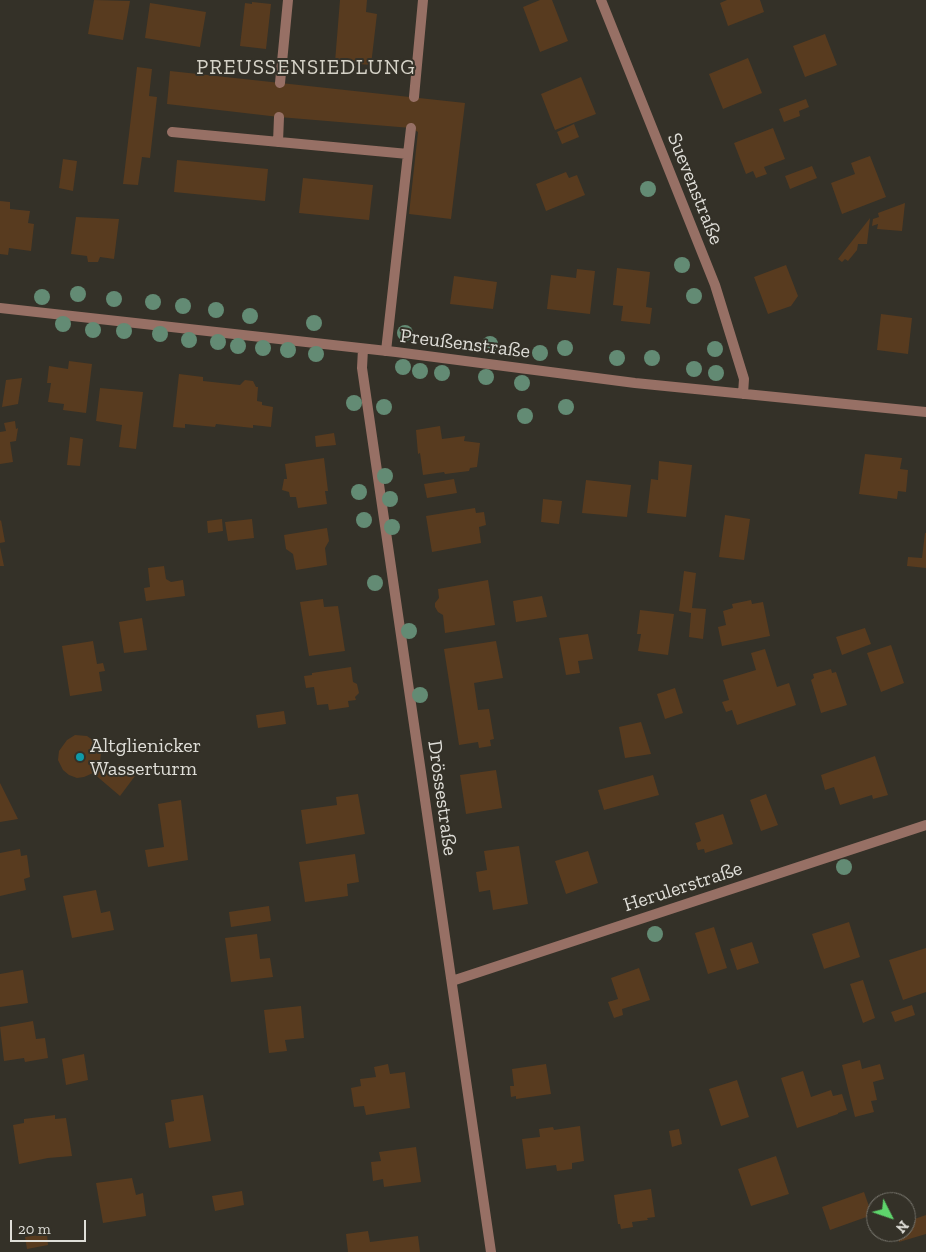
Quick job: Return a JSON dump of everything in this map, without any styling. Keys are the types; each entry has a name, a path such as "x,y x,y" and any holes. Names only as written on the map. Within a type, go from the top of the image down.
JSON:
{"street":[{"path":"280,83 288,0"},
{"path":"414,97 423,0"},
{"name":"Suevenstraße","path":"601,0 715,285 744,379 742,394"},
{"path":"278,142 279,116"},
{"path":"386,351 411,128"},
{"path":"172,132 408,154"},
{"name":"Preußenstraße","path":"0,308 386,351 742,394 926,412"},
{"name":"Drössestraße","path":"363,349 363,378 490,1252"},
{"name":"Herulerstraße","path":"452,981 926,825"}],"building":[{"path":"94,0 130,1 123,40 88,34"},
{"path":"340,0 367,0 366,12 377,14 371,65 335,62"},
{"path":"540,0 552,0 568,41 540,52 523,7"},
{"path":"727,0 760,0 764,12 728,26 720,3"},
{"path":"252,2 271,4 266,49 240,46 245,3 252,4"},
{"path":"150,3 206,12 200,47 145,38"},
{"path":"825,34 837,65 805,77 793,46"},
{"path":"748,58 762,93 723,109 709,74"},
{"path":"137,67 152,69 149,96 157,97 150,158 142,157 138,185 123,184"},
{"path":"170,71 465,103 451,219 409,214 418,132 411,128 279,117 167,104"},
{"path":"581,77 596,114 555,130 541,94"},
{"path":"806,99 809,107 799,111 800,116 784,122 779,109"},
{"path":"574,124 579,137 562,144 557,132"},
{"path":"773,128 785,159 764,167 767,174 756,178 753,171 746,174 734,143"},
{"path":"870,156 886,197 842,214 831,183 855,174 851,163"},
{"path":"63,159 77,161 73,191 59,188"},
{"path":"177,160 268,169 265,201 174,192"},
{"path":"812,166 817,178 790,189 785,176"},
{"path":"566,172 569,178 577,175 585,195 546,211 536,184"},
{"path":"303,178 373,185 369,220 299,213"},
{"path":"0,201 10,202 10,209 30,211 28,223 34,224 31,251 9,248 8,255 0,254"},
{"path":"905,203 902,231 877,229 878,224 872,226 873,219 879,217 878,213"},
{"path":"76,217 119,219 114,259 100,257 98,262 88,262 87,256 71,254"},
{"path":"870,218 867,244 858,244 857,250 848,261 845,259 842,262 838,259"},
{"path":"786,265 798,296 791,306 768,314 754,277"},
{"path":"617,268 650,272 646,307 652,308 650,324 621,321 623,306 613,305"},
{"path":"577,269 595,271 590,314 547,309 551,275 576,278"},
{"path":"454,276 497,282 493,309 450,304"},
{"path":"881,314 912,318 908,354 877,350"},
{"path":"69,361 92,364 86,413 63,410 64,404 48,402 51,383 47,383 49,366 68,369"},
{"path":"179,374 203,377 203,381 240,385 245,380 253,381 256,387 258,387 257,401 262,402 262,405 273,407 271,427 253,425 253,428 216,424 215,427 185,424 185,428 173,427"},
{"path":"22,378 18,404 2,407 6,380"},
{"path":"100,388 143,392 136,449 119,447 122,425 96,421"},
{"path":"15,421 16,429 18,428 16,441 10,442 13,462 0,464 0,432 6,431 4,423"},
{"path":"440,426 442,439 465,436 464,441 480,443 477,467 470,468 469,471 423,475 420,453 418,454 416,430"},
{"path":"334,433 336,445 316,447 315,436"},
{"path":"70,437 83,439 80,466 67,465"},
{"path":"865,454 902,458 900,469 908,470 906,492 898,491 897,499 859,494"},
{"path":"324,458 328,491 325,491 327,504 298,508 296,497 290,497 289,492 282,490 284,479 287,479 285,464"},
{"path":"659,461 692,465 686,517 647,513 651,479 658,480"},
{"path":"454,479 457,493 427,498 424,484"},
{"path":"586,480 631,485 627,517 582,513"},
{"path":"543,499 562,501 559,524 541,522"},
{"path":"475,508 476,513 484,512 486,525 479,527 481,543 432,552 426,516"},
{"path":"725,515 750,519 744,560 719,557"},
{"path":"222,519 223,531 208,533 207,521"},
{"path":"252,519 254,538 228,541 225,522"},
{"path":"0,521 5,542 0,543"},
{"path":"327,528 329,541 325,548 327,565 296,570 293,554 286,549 284,535"},
{"path":"925,533 926,568 907,566 908,557 922,558"},
{"path":"0,547 4,566 0,566"},
{"path":"164,566 166,579 171,582 183,580 185,596 146,601 144,588 150,587 148,568"},
{"path":"684,571 696,573 692,608 706,609 703,639 689,637 691,613 679,611"},
{"path":"488,580 495,625 445,633 443,615 435,607 435,603 439,598 438,589"},
{"path":"542,596 547,617 516,622 513,601"},
{"path":"323,599 324,607 338,606 345,651 309,656 300,602"},
{"path":"751,600 752,604 763,602 770,636 722,646 718,627 726,625 723,611 733,608 732,604"},
{"path":"640,610 674,614 668,655 638,651 641,634 637,634"},
{"path":"142,618 147,650 124,653 119,622"},
{"path":"865,628 871,644 842,655 836,637"},
{"path":"588,634 593,659 578,661 580,673 566,675 559,638"},
{"path":"93,641 97,664 103,663 105,671 99,672 102,691 70,696 62,646"},
{"path":"496,641 503,678 474,683 478,710 489,709 494,739 490,740 491,746 479,748 478,742 459,745 444,649"},
{"path":"891,645 904,683 881,692 867,653"},
{"path":"765,649 777,687 789,683 796,705 737,725 732,710 726,712 722,702 729,700 723,680 756,670 751,653"},
{"path":"351,667 353,682 357,684 359,693 355,697 356,700 348,701 349,707 329,710 328,704 317,705 314,687 306,688 304,676"},
{"path":"831,669 832,673 836,672 847,705 821,713 811,680 814,678 813,674"},
{"path":"675,688 683,713 665,719 657,694"},
{"path":"284,711 286,724 258,728 256,715"},
{"path":"641,722 651,754 625,758 619,727"},
{"name":"Altglienicker Wasserturm","path":"75,735 87,736 98,746 101,753 98,768 110,775 119,764 135,776 120,796 93,773 77,778 63,770 58,760 59,751 67,740"},
{"path":"875,756 888,795 873,799 872,795 840,805 834,787 825,790 821,775"},
{"path":"496,770 502,808 466,814 460,775"},
{"path":"653,775 659,795 604,810 598,790"},
{"path":"0,783 18,819 0,822"},
{"path":"358,794 365,834 306,844 301,810 337,805 336,797"},
{"path":"766,794 778,825 761,831 750,800"},
{"path":"181,800 188,860 148,867 145,850 164,847 158,804"},
{"path":"723,814 733,844 705,853 704,849 698,850 696,843 701,841 695,823"},
{"path":"519,846 528,904 493,910 490,890 479,892 476,872 487,870 484,851"},
{"path":"20,849 21,856 27,855 30,877 24,879 26,890 0,896 0,853"},
{"path":"588,851 598,883 566,894 555,861"},
{"path":"355,854 359,882 347,884 348,896 305,902 299,862"},
{"path":"96,890 101,913 110,911 114,930 72,938 63,896"},
{"path":"269,906 271,921 231,927 229,912"},
{"path":"849,922 860,957 824,969 812,934"},
{"path":"714,927 727,968 708,974 695,933"},
{"path":"257,934 260,959 270,958 273,977 231,982 225,938"},
{"path":"752,942 759,963 737,970 730,949"},
{"path":"926,948 926,992 903,1000 889,960"},
{"path":"639,968 650,1000 622,1009 623,1015 614,1018 608,1002 618,999 611,978"},
{"path":"23,970 28,1003 0,1007 0,974"},
{"path":"863,980 875,1018 863,1023 850,984"},
{"path":"912,1005 915,1015 895,1022 891,1012"},
{"path":"301,1006 304,1038 285,1040 287,1051 269,1053 264,1010"},
{"path":"33,1021 36,1039 45,1038 48,1058 25,1062 24,1058 4,1061 0,1027"},
{"path":"84,1054 88,1080 66,1085 62,1059"},
{"path":"860,1060 862,1069 880,1064 884,1079 873,1082 877,1100 871,1101 874,1112 855,1117 842,1065"},
{"path":"388,1064 390,1074 405,1072 410,1108 366,1115 364,1106 354,1107 351,1088 361,1086 360,1079 376,1077 374,1067"},
{"path":"546,1064 551,1094 516,1099 516,1096 511,1097 510,1086 514,1086 512,1069"},
{"path":"803,1071 811,1097 831,1090 833,1096 842,1094 847,1110 797,1128 781,1078"},
{"path":"737,1080 749,1117 721,1126 709,1089"},
{"path":"203,1095 211,1141 169,1148 165,1123 174,1121 171,1100"},
{"path":"55,1115 55,1119 66,1118 72,1156 48,1158 19,1164 13,1125 24,1123 24,1119"},
{"path":"580,1126 584,1161 572,1163 572,1169 557,1171 556,1165 526,1169 522,1139 540,1137 539,1129 553,1127 554,1130"},
{"path":"679,1129 682,1144 672,1147 669,1131"},
{"path":"416,1147 421,1182 384,1187 383,1179 373,1181 371,1162 381,1161 379,1152"},
{"path":"776,1156 789,1194 751,1206 738,1169"},
{"path":"132,1178 136,1195 143,1193 146,1216 103,1223 96,1183"},
{"path":"651,1189 655,1217 632,1222 633,1227 621,1229 620,1224 618,1224 614,1195"},
{"path":"242,1191 244,1205 215,1211 212,1196"},
{"path":"864,1192 866,1198 866,1217 830,1230 822,1207"},
{"path":"926,1215 926,1234 916,1237 916,1218"},
{"path":"368,1231 370,1242 418,1236 420,1252 348,1252 346,1234"},
{"path":"47,1234 48,1245 27,1249 25,1237"}],"place":[{"name":"Altglienicker Wasserturm","path":"80,757"}],"district":[{"name":"PREUSSENSIEDLUNG","path":"306,68"}]}
